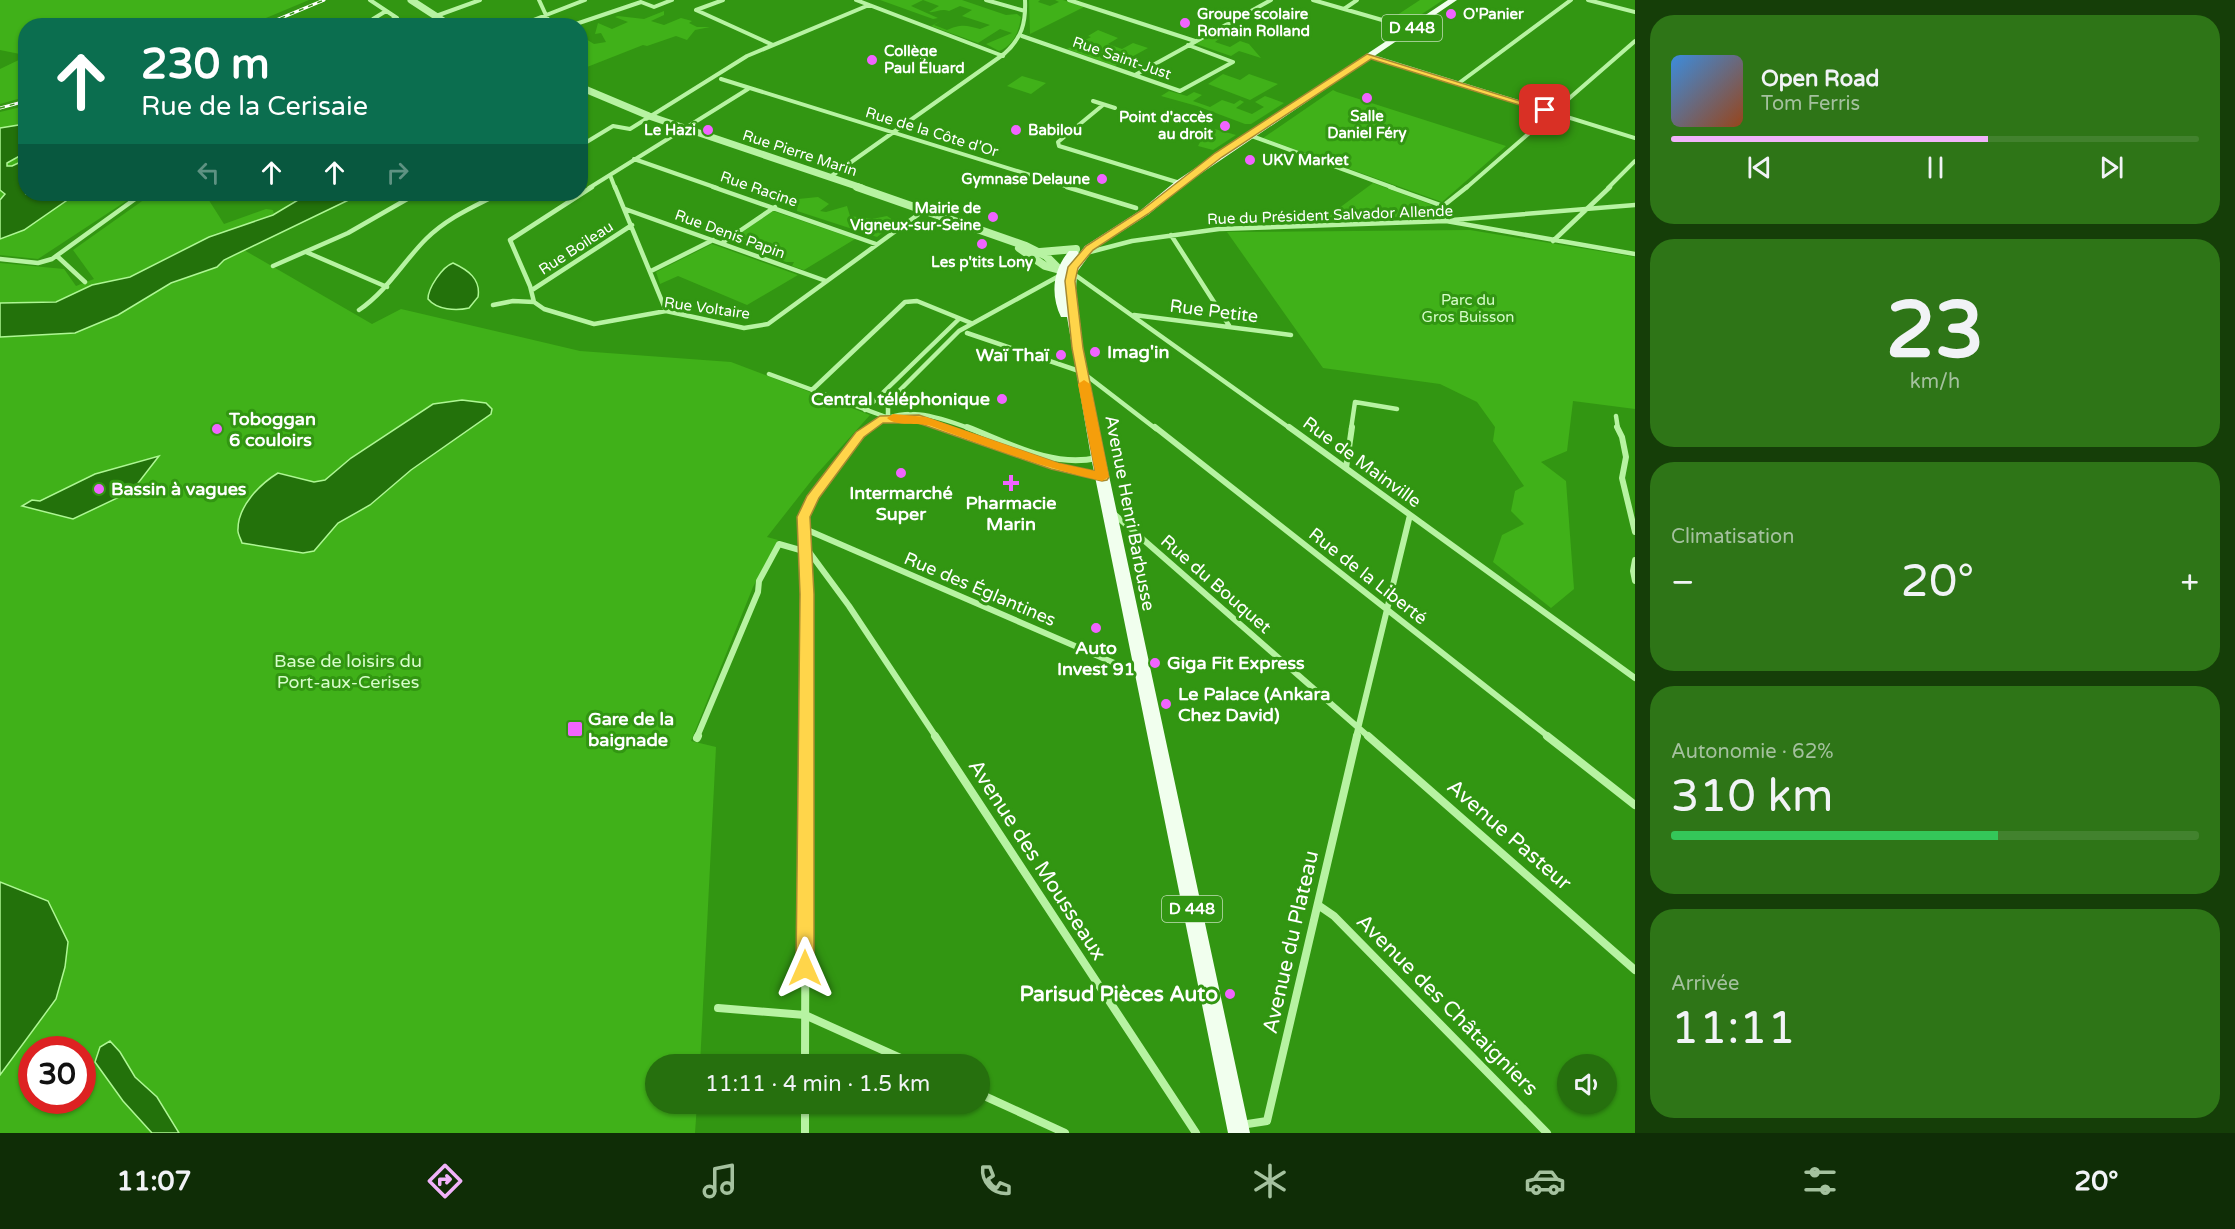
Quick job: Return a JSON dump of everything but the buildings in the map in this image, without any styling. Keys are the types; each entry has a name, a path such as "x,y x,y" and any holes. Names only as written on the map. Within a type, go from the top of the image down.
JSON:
{"main road":[{"name":"D 448","path":"1136,208 1180,183 1453,0"},
{"name":"D 448","path":"1064,272 1080,252 1165,197 1180,183"},
{"path":"1100,241 1136,208"},
{"name":"Avenue Henri Barbusse","path":"1064,272 1098,457 1144,680"},
{"name":"Avenue Henri Barbusse","path":"1064,272 1059,288 1067,326 1077,348"},
{"name":"D 448","path":"1144,680 1238,1129"}],"street":[{"path":"370,0 397,18"},
{"path":"413,0 438,17 480,0"},
{"path":"539,0 547,18"},
{"path":"538,18 585,0"},
{"path":"588,20 641,2 654,7 672,0"},
{"path":"723,0 696,10 773,45"},
{"path":"856,0 1003,56"},
{"path":"987,0 1025,11"},
{"path":"830,177 1003,56 1022,36 1026,22 1025,0"},
{"path":"1069,0 1195,41"},
{"path":"1082,4 1089,0"},
{"path":"1136,75 1271,0"},
{"path":"1313,0 1396,24"},
{"path":"1344,9 1357,0"},
{"path":"1460,83 1571,0"},
{"path":"1588,0 1635,12"},
{"path":"588,141 614,126 630,129 747,56 869,5"},
{"path":"375,18 386,11"},
{"name":"Rue Saint-Just","path":"1022,36 1180,91 1233,62 1188,45"},
{"path":"1635,41 1443,206 1439,215 1446,221 1635,205"},
{"path":"1370,56 1635,138"},
{"name":"Rue de la Côte d'Or","path":"721,79 1136,208"},
{"path":"588,189 748,89"},
{"name":"Rue Pierre Marin","path":"588,90 684,129 830,177 1040,252 1080,252"},
{"path":"1093,101 1115,108"},
{"path":"1103,105 1058,142 1059,146 1180,183"},
{"path":"1249,135 1443,206"},
{"name":"Rue Racine","path":"634,159 876,244"},
{"path":"1553,241 1635,161"},
{"path":"610,175 666,311"},
{"path":"0,259 38,263 57,255 132,201"},
{"path":"273,267 348,233 404,201"},
{"path":"359,310 376,300 412,255 437,229 484,201"},
{"path":"534,302 532,285 515,257 510,240 570,201"},
{"path":"722,243 775,207"},
{"name":"Rue Denis Papin","path":"625,209 826,281"},
{"name":"Rue Voltaire","path":"493,305 513,301 534,302 544,309 594,324 666,311 753,328 768,324 923,211"},
{"name":"Rue du Président Salvador Allende","path":"1100,241 1132,241 1238,227 1446,221 1635,254"},
{"name":"Rue Boileau","path":"532,290 632,225"},
{"path":"1170,235 1230,327"},
{"path":"651,271 714,240"},
{"name":"Rue du Président Salvador Allende","path":"1100,241 1132,241"},
{"name":"Rue Pierre Marin","path":"1011,242 1040,264 1064,272"},
{"path":"306,252 387,287"},
{"name":"Rue Pierre Marin","path":"1040,252 1064,272"},
{"path":"57,255 85,282"},
{"path":"888,418 888,402 959,331 1064,272"},
{"name":"Rue de Mainville","path":"1064,272 1134,315 1635,678"},
{"path":"812,390 905,302 917,301 970,323"},
{"name":"Rue Petite","path":"1134,315 1291,335"},
{"path":"865,410 959,319"},
{"name":"Rue de la Liberté","path":"967,333 1082,372 1635,805"},
{"path":"769,374 888,418 926,421 1056,466 1102,477"},
{"path":"1346,468 1355,402 1397,409"},
{"path":"805,1054 807,550 804,517 814,496 860,435 872,424 908,413 928,415 1057,461 1081,462 1098,457"},
{"path":"1616,416 1616,425 1623,437 1626,457 1622,478 1635,532"},
{"name":"Rue du Bouquet","path":"1109,510 1358,727"},
{"name":"Avenue du Plateau","path":"1238,1129 1267,1121 1410,514"},
{"name":"Rue des Églantines","path":"805,529 1144,680"},
{"path":"697,738 758,592 759,581 779,543 807,550"},
{"name":"Avenue des Mousseaux","path":"807,550 849,606 1197,1133"},
{"path":"1635,560 1632,571 1635,581"},
{"name":"Avenue Pasteur","path":"1358,727 1635,969"},
{"name":"Avenue des Châtaigniers","path":"1318,905 1334,916 1547,1133"},
{"path":"718,1008 805,1015 892,1054"},
{"path":"990,1099 1065,1133"},
{"path":"805,1114 805,1133"}],"green space":[{"path":"0,0 309,0 266,18 18,18 18,54 0,50"},
{"path":"880,0 923,0 911,6 938,18 933,19"},
{"path":"923,0 962,0 1006,15 1017,14 1021,17 1019,28 1012,42 999,51 986,44 1012,33 1000,29 978,43 931,26 943,20 934,25 947,30 964,26 980,29 990,25 962,16 972,10 960,6 949,11 929,12 939,6"},
{"path":"1029,0 1040,0 1038,2 1050,6 1059,2 1055,0 1063,0 1084,7 1030,34"},
{"path":"1420,0 1443,0 1404,26 1391,19"},
{"path":"664,11 664,15 651,21 664,25 681,18 692,21 689,23 697,27 710,27 695,30 687,40 676,36 647,46 643,45 588,67 588,40 594,44 606,42 601,33 595,34 598,23 612,29 628,22 615,17 618,16 644,19"},
{"path":"1098,30 1118,38 1108,44 1122,49 1133,43 1148,48 1115,66 1067,49 1091,37 1088,36"},
{"path":"1212,35 1223,36 1215,42 1230,47 1240,41 1249,44 1261,58 1239,51 1231,56 1196,44"},
{"path":"18,60 18,99 0,104 0,69"},
{"path":"1223,74 1240,80 1249,74 1278,84 1250,100 1208,84"},
{"path":"1022,76 1046,83 1031,94 1007,86"},
{"path":"1333,90 1506,146 1442,202 1263,138"},
{"path":"1169,91 1187,96 1194,92 1202,95 1193,101 1210,107 1222,100 1234,104 1240,100 1244,102 1236,108 1252,114 1264,107 1255,102 1265,96 1284,103 1251,124 1245,124 1197,106 1161,96"},
{"path":"18,108 18,201 126,201 38,259 0,255 0,112"},
{"path":"1208,127 1236,135 1213,150 1198,146"},
{"path":"1373,183 1432,205 1421,217 1327,217"},
{"path":"818,197 829,204 820,211 826,212 847,206 850,216 872,219 887,216 896,222 877,237 797,211 798,199"},
{"path":"142,201 209,201 224,224 266,209 273,210 274,215 214,234 135,275 105,282 57,301 0,303 0,263 64,269 76,286 94,279 73,250"},
{"path":"773,211 855,239 804,270 792,266 794,262 786,262 732,239"},
{"name":"Parc du Gros Buisson","path":"1470,230 1635,257 1635,409 1573,401 1567,451 1541,462 1566,481 1574,589 1551,608 1493,562 1502,535 1524,524 1511,511 1515,491 1524,486 1493,441 1495,427 1477,402 1440,384 1323,368 1227,232"},
{"path":"712,244 798,275 747,305 678,276 660,284 656,272"},
{"name":"Base de loisirs du Port-aux-Cerises","path":"244,250 372,324 401,309 580,351 731,362 870,415 815,476 767,537 778,540 753,587 691,741 716,747 701,1054 645,1054 645,1114 696,1114 695,1133 0,1133 0,337 75,333 118,315 165,286 217,267 224,260"}],"shaded area":[{"path":"18,125 18,157 7,163 7,166 18,163 18,201 66,201 24,230 0,239 0,200 5,194 0,190 0,128"},
{"path":"296,201 346,201 224,260 217,267 171,283 118,315 75,333 0,337 0,303 56,302 92,285 130,277 209,237 273,215"},
{"path":"453,263 468,272 477,285 478,297 469,308 447,309 428,299 436,278"},
{"path":"462,400 486,403 492,409 491,414 411,470 370,505 338,523 314,551 303,553 242,543 238,531 239,520 246,504 257,489 278,473 314,482 325,480 351,458 433,404"},
{"name":"Bassin à vagues","path":"159,456 132,491 73,519 22,506 32,500 40,501 95,474"},
{"path":"0,882 48,901 68,942 65,967 56,999 29,1036 18,1036 18,1051 0,1075"},
{"path":"110,1041 120,1052 135,1077 157,1097 179,1133 152,1133 123,1101 96,1063 100,1047"}],"railway":[{"path":"281,18 324,0"},
{"path":"0,108 18,103"}],"slow traffic":[{"path":"893,418 919,419 1056,466 1102,477 1084,384"}],"place":[{"name":"O'Panier","path":"1451,14"},
{"name":"Groupe scolaire Romain Rolland","path":"1185,23"},
{"name":"Collège Paul Éluard","path":"872,60"},
{"name":"Salle Daniel Féry","path":"1367,98"},
{"name":"Point d'accès au droit","path":"1225,126"},
{"name":"Le Hazi","path":"708,130"},
{"name":"Babilou","path":"1016,130"},
{"name":"UKV Market","path":"1250,160"},
{"name":"Gymnase Delaune","path":"1102,179"},
{"name":"Mairie de Vigneux-sur-Seine","path":"993,217"},
{"name":"Les p'tits Lony","path":"982,244"},
{"name":"Imag'in","path":"1095,352"},
{"name":"Waï Thaï","path":"1061,355"},
{"name":"Central téléphonique","path":"1002,399"},
{"name":"Toboggan 6 couloirs","path":"217,429"},
{"name":"Intermarché Super","path":"901,473"},
{"name":"Pharmacie Marin","path":"1011,483"},
{"name":"Bassin à vagues","path":"99,489"},
{"name":"Auto Invest 91","path":"1096,628"},
{"name":"Giga Fit Express","path":"1155,663"},
{"name":"Le Palace (Ankara Chez David)","path":"1166,704"},
{"name":"Gare de la baignade","path":"575,729"},
{"name":"Parisud Pièces Auto","path":"1230,994"}],"route":[{"path":"805,968 807,548 804,517 814,496 860,435 880,420 919,419 1056,466 1102,477 1077,348 1070,281 1073,267 1089,248 1145,212 1219,155 1370,56 1545,110"}]}
